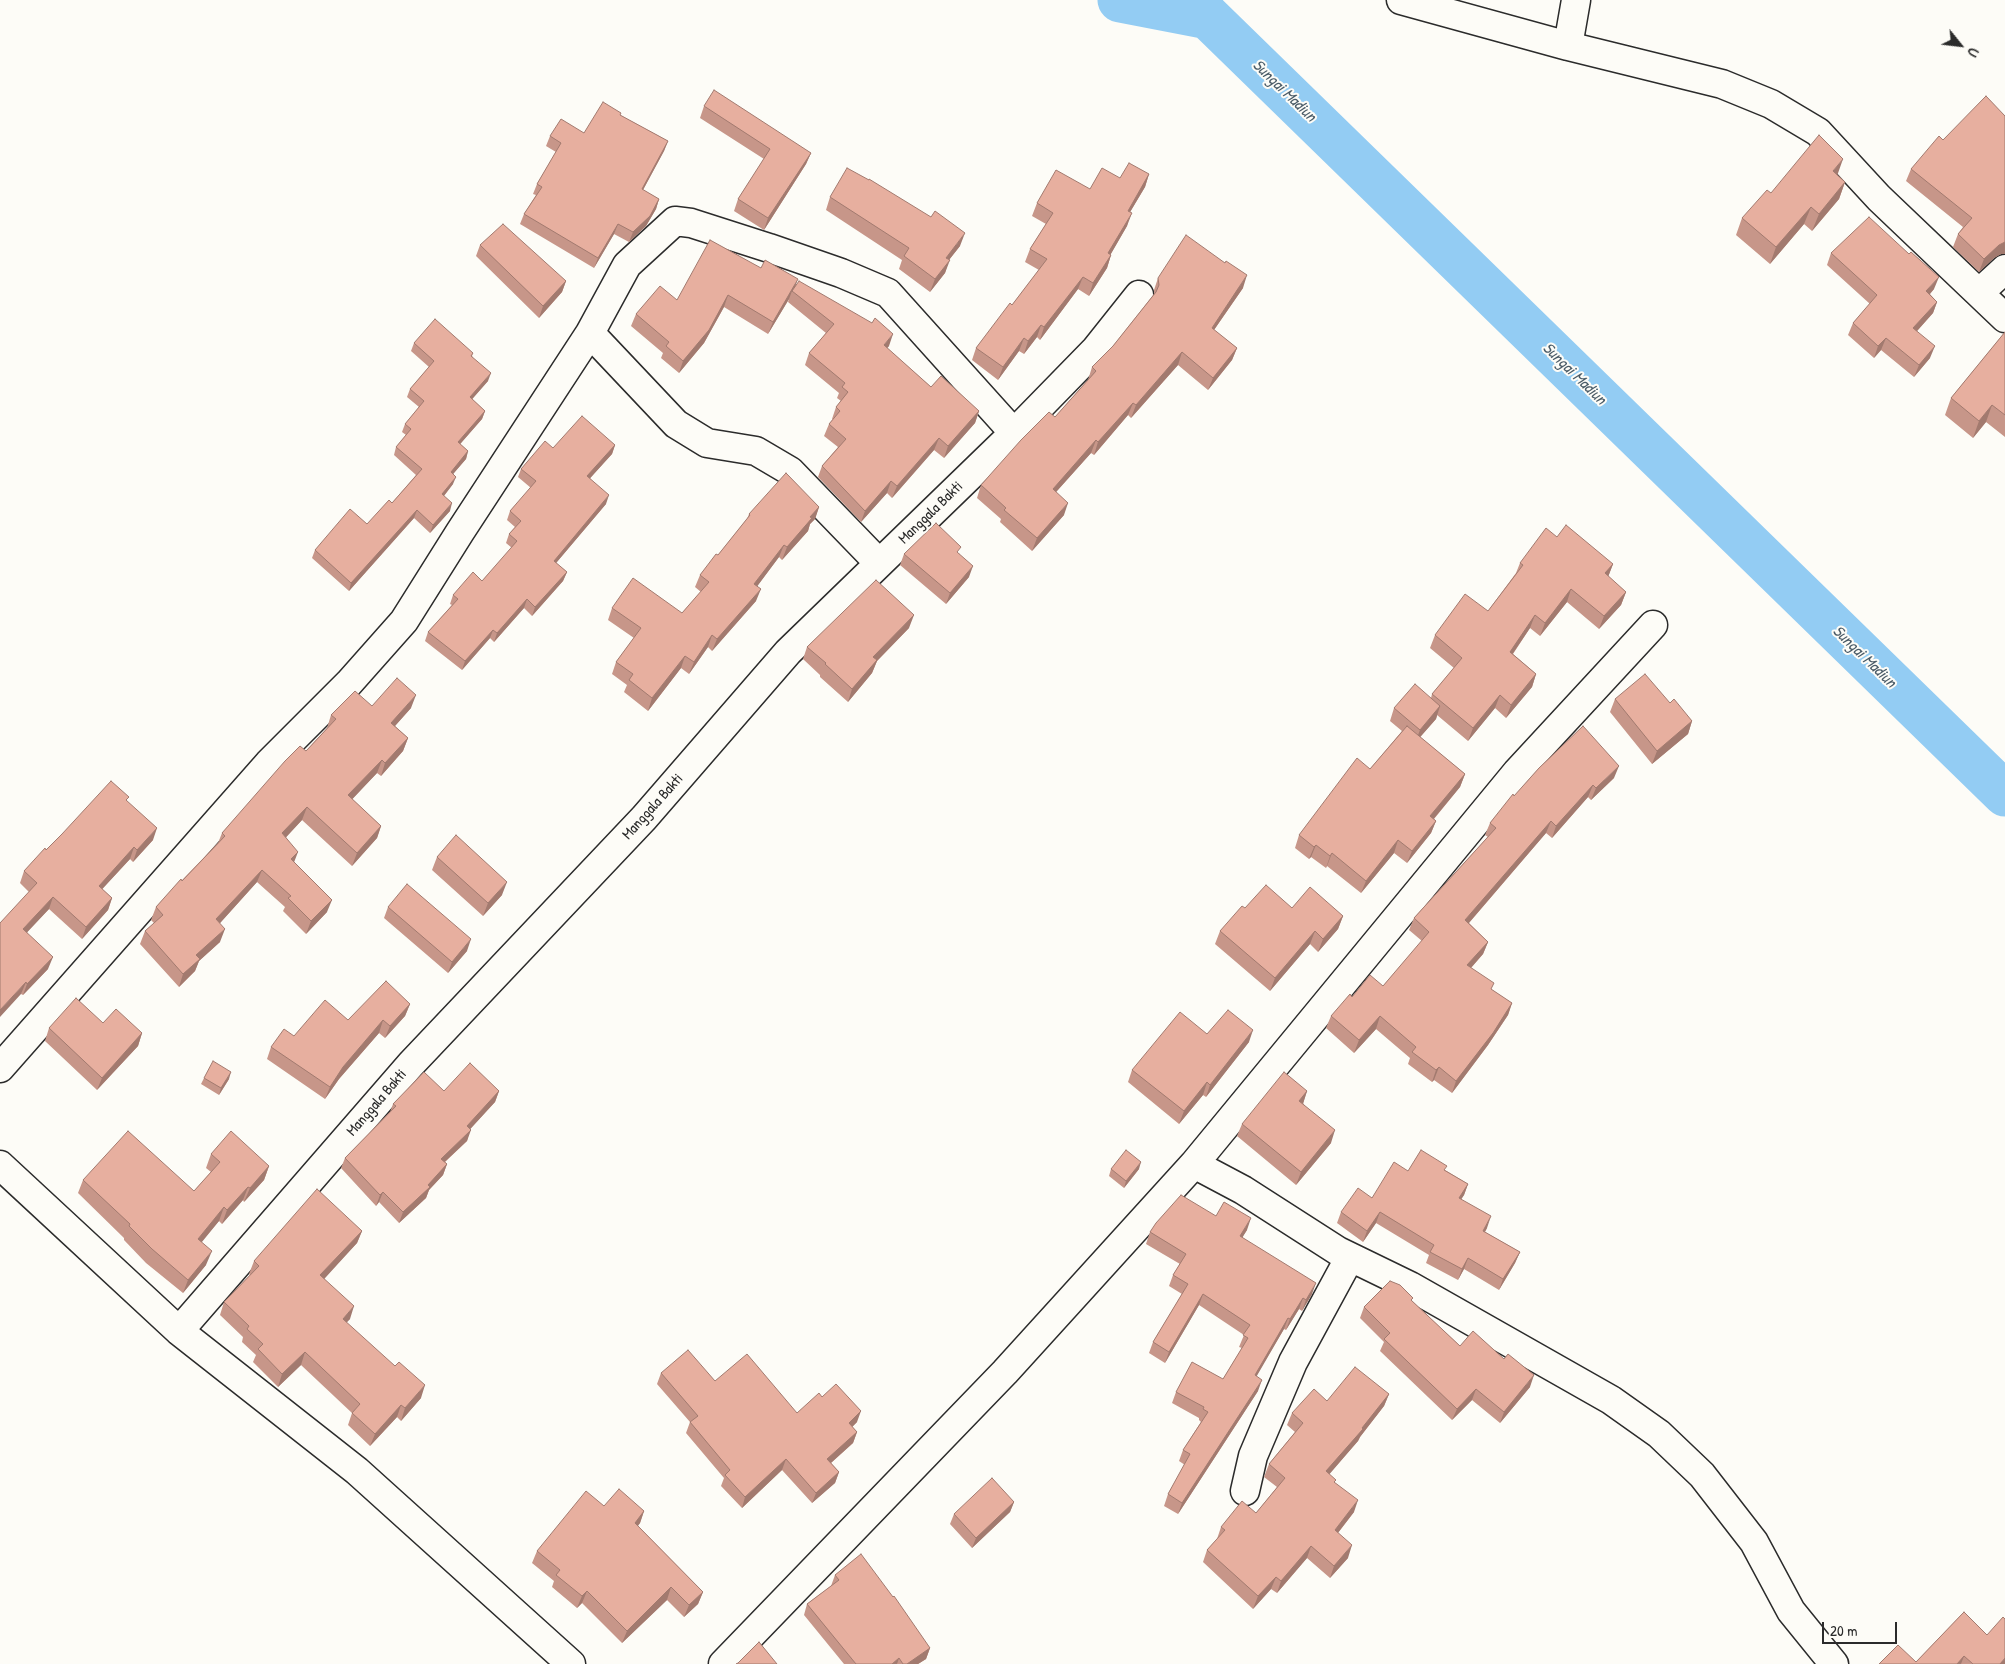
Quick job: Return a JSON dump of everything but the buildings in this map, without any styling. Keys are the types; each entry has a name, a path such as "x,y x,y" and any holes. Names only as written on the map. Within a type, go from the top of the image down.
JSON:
{"street":[{"path":"1401,0 1568,46 1722,84 1771,104 1818,132 1879,198 1980,292 2005,318"},
{"path":"1568,46 1576,0"},
{"path":"0,1068 269,763 349,683 404,621 590,333 627,265 675,221 691,223 841,273 888,293 1014,433"},
{"path":"1980,292 2005,268"},
{"name":"Manggala Bakti","path":"179,1331 411,1064 644,818 788,652 1014,433 1096,349 1139,295"},
{"path":"590,333 676,424 707,443 756,451 790,471 879,563"},
{"path":"723,1664 1005,1372 1194,1164 1517,772 1653,626"},
{"path":"1194,1164 1243,1190 1338,1251 1410,1286 1610,1400 1659,1434 1702,1475 1754,1542 1792,1611 1834,1664"},
{"path":"0,1165 179,1331 357,1471 571,1664"},
{"path":"1245,1491 1253,1456 1293,1362 1350,1257"}],"waterway":[{"name":"Sungai Madiun","path":"1120,0 1208,17 2005,794"}]}
